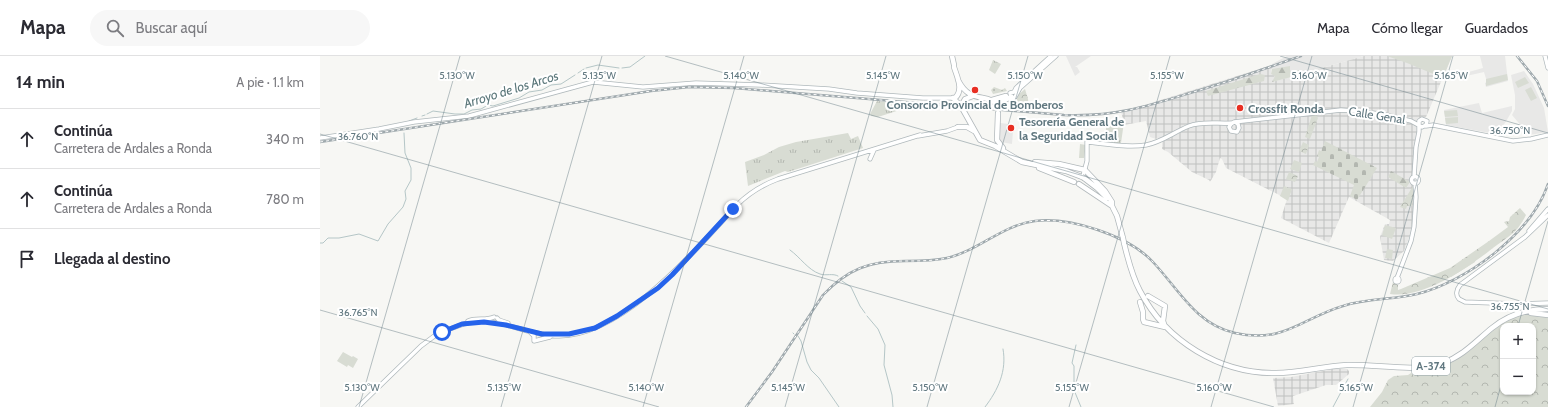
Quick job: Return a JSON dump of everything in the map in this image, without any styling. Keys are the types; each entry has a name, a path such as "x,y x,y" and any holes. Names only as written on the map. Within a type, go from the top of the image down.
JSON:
{"main road":[{"path":"952,56 958,81 965,98 962,107"},
{"path":"958,81 964,90 973,96 992,100 1012,94 1016,88 1051,56"},
{"path":"954,98 962,107 980,140 985,142 991,140 997,134 999,110 1003,101 1056,56"},
{"path":"1546,57 1548,68"},
{"path":"954,98 959,93 958,81"},
{"path":"320,138 419,121 470,116 597,82 639,89 681,84"},
{"path":"579,86 599,84 627,87 648,87 717,83 794,87 923,98 965,98 973,96"},
{"path":"757,85 832,90"},
{"path":"786,88 794,87 804,89"},
{"path":"992,100 999,110"},
{"name":"Calle Genal","path":"1084,175 1088,154 1088,142 1125,146 1146,145 1162,140 1190,126 1224,124 1261,118 1341,110 1365,112 1412,121 1419,125"},
{"path":"958,127 963,122 965,114"},
{"name":"Calle Genal","path":"1250,121 1261,118"},
{"name":"Calle Genal","path":"1239,128 1243,122 1264,120 1269,118"},
{"path":"1398,278 1411,242 1414,227 1416,197 1415,183 1418,182 1418,179 1414,177 1420,119 1424,119 1433,125"},
{"name":"Calle Genal","path":"1412,121 1420,119"},
{"path":"1419,132 1425,126 1427,121"},
{"path":"1224,124 1232,132 1235,132 1239,128 1238,124 1234,122 1230,125 1230,129"},
{"path":"1419,125 1422,127 1433,125 1513,141 1548,135"},
{"path":"441,332 462,324 484,322 500,323 542,336 566,336 585,333 607,323 663,283 747,195 768,182 854,154 920,136 947,131 958,127 967,127 974,131"},
{"name":"A-374","path":"997,134 997,140 1002,148 1029,163"},
{"path":"854,154 870,154 875,150 920,136"},
{"name":"A-374","path":"985,142 998,148 1016,160 1084,175 1112,206 1119,221 1129,262 1137,285 1154,312 1166,327 1194,350 1228,366 1257,372 1298,372 1348,365 1413,368 1432,366 1453,359 1470,348 1492,328 1514,316 1526,311 1548,309"},
{"path":"816,167 859,155 870,154 884,145"},
{"path":"1029,163 1059,164 1084,175 1079,184"},
{"path":"1029,163 1079,184 1112,206"},
{"path":"1510,247 1529,232 1548,209"},
{"path":"1548,215 1538,226 1460,285 1457,290 1457,298 1462,301 1520,304 1548,303"},
{"path":"1148,296 1165,306 1163,322 1166,327"},
{"path":"1140,302 1143,312 1143,319 1146,323 1166,327"},
{"path":"1154,312 1160,315 1165,311"},
{"path":"1151,323 1155,317 1154,312"},
{"path":"1514,316 1535,313 1548,314"},
{"path":"358,407 421,346 455,324 472,319 492,319 496,317 508,323 552,334"},
{"path":"484,322 496,317"},
{"path":"496,317 500,323"},
{"path":"521,329 533,334 535,341 542,336 552,334 569,334 595,328"},
{"path":"531,329 542,336"}],"shaded area":[{"path":"1066,56 1091,56 1075,67 1077,67 1080,72 1075,76"},
{"path":"1287,56 1364,56 1272,82 1272,64"},
{"path":"1364,56 1452,56 1426,117 1416,122 1419,125 1416,147 1411,233 1404,251 1393,261 1384,260 1380,237 1385,224 1389,224 1390,220 1349,197 1329,243 1281,218 1287,199 1226,168 1222,159 1220,158 1216,172 1210,182 1209,180 1192,172 1168,152 1162,149 1162,140 1150,137 1146,121 1124,125 1121,111 1272,65 1271,74 1275,75 1272,82"},
{"path":"1480,56 1505,56 1508,81 1486,87 1485,83 1487,82 1484,72 1466,76 1465,73 1483,68"},
{"path":"1524,71 1533,84 1544,108 1548,132 1529,135 1512,115 1515,109 1515,95 1511,75"},
{"path":"1479,103 1482,113 1512,106 1512,111 1505,123 1495,134 1446,125 1444,110"},
{"path":"1000,123 1009,124 1008,130 1013,131 1012,144 1001,142 998,138"},
{"path":"1333,369 1347,369 1349,374 1336,385 1326,385 1293,396 1294,404 1278,406 1273,378 1291,377"}],"green space":[{"path":"1387,56 1452,56 1443,78"},
{"path":"993,60 1001,64 995,74 989,70"},
{"path":"1290,66 1290,71 1299,70 1299,75 1272,82 1275,76 1271,74 1272,69"},
{"path":"1260,74 1265,75 1264,81 1208,96 1206,91"},
{"path":"1507,74 1508,80 1486,86 1486,79"},
{"path":"1525,77 1529,83 1518,88 1515,82"},
{"path":"994,87 1002,90 1005,88 1007,91 993,94 991,90"},
{"path":"1531,87 1537,98 1531,101 1525,90"},
{"path":"1025,89 1029,108 1015,107 1018,95"},
{"path":"877,101 909,104 909,107 878,117 871,116 870,114"},
{"path":"1457,110 1458,116 1445,117 1444,111"},
{"path":"1312,115 1316,115 1318,118 1310,139 1305,137"},
{"path":"1458,117 1458,123 1446,124 1445,118"},
{"path":"1124,122 1121,143 1106,143 1106,126"},
{"path":"848,133 851,139 858,136 863,148 788,172 785,171 748,186 745,162 764,155 779,147 796,142"},
{"path":"1325,141 1377,168 1357,200 1350,196 1354,185 1313,165 1315,161 1317,162 1319,150 1321,151"},
{"path":"1303,142 1309,145 1306,154 1299,151"},
{"path":"1080,144 1086,145 1084,158 1079,158"},
{"path":"1294,160 1302,163 1299,172 1290,169"},
{"path":"1391,171 1410,182 1406,188 1388,177"},
{"path":"1289,172 1298,176 1295,182 1286,179"},
{"path":"1284,186 1292,189 1288,201 1280,196"},
{"path":"1413,186 1412,206 1407,206 1406,209 1400,207"},
{"path":"1520,208 1526,215 1516,231 1461,271 1432,286 1418,291 1404,294 1390,294 1393,282 1398,285 1398,290 1450,268 1508,227 1504,222 1509,221 1510,217"},
{"path":"1385,225 1396,228 1392,239 1382,235"},
{"path":"1387,249 1393,250 1392,259 1385,258"},
{"path":"1472,255 1476,257 1475,262 1451,277 1446,275 1447,271"},
{"path":"1548,311 1548,407 1370,407 1382,392 1388,380 1394,376 1408,375 1414,371 1440,365 1500,325 1500,395 1536,395 1536,323 1504,323 1512,318 1529,313"},
{"path":"343,352 358,359 353,368 348,365 347,367 337,361"}],"waterway":[{"name":"Arroyo de los Arcos","path":"622,68 630,67 645,56"},
{"name":"Arroyo de los Arcos","path":"586,68 598,65 619,68"},
{"name":"Arroyo de los Arcos","path":"578,73 584,69"},
{"name":"Arroyo de los Arcos","path":"427,114 433,111 464,114 472,110 481,109 488,105 493,106 519,98 529,92 542,90 551,85 561,84 575,75"},
{"name":"Arroyo de los Arcos","path":"409,121 417,118"},
{"name":"Arroyo de los Arcos","path":"320,243 323,243 328,238 339,238 359,234 378,241 388,224 403,207 406,199 405,191 411,180 411,168 405,153 404,133"},
{"path":"790,250 816,272 822,275 838,276"},
{"path":"842,281 851,287 865,313"},
{"path":"867,316 878,329 885,345 884,365 892,395 893,407"},
{"path":"798,336 811,370 819,378 839,407"},
{"path":"1076,345 1072,363 1074,366 1074,390 1081,407"},
{"path":"985,407 994,394 1000,380 1004,365 1003,349"},
{"path":"1333,407 1348,379"}],"railway":[{"path":"320,142 651,91 689,87 734,88 1064,115 1114,113 1158,103 1232,80 1301,56"},
{"path":"1517,56 1537,81 1548,106"},
{"path":"746,407 772,372 823,295 832,286 850,273 870,265 892,261 926,261 947,258 969,250 1012,227 1023,223 1035,221 1065,222 1081,225 1113,236 1128,243 1141,252 1152,261 1188,304 1209,322 1235,333 1267,335 1292,328 1329,311 1352,303 1417,294 1436,288 1456,279 1495,253 1512,237 1528,220 1540,202 1548,184"}],"place":[{"name":"Consorcio Provincial de Bomberos","path":"975,90"},
{"name":"Crossfit Ronda","path":"1240,108"},
{"name":"Tesorería General de la Seguridad Social","path":"1011,128"}],"route":[{"path":"442,332 456,326 472,322 490,322 542,334 569,334 593,329 607,323 658,288 672,275 733,209"}]}
